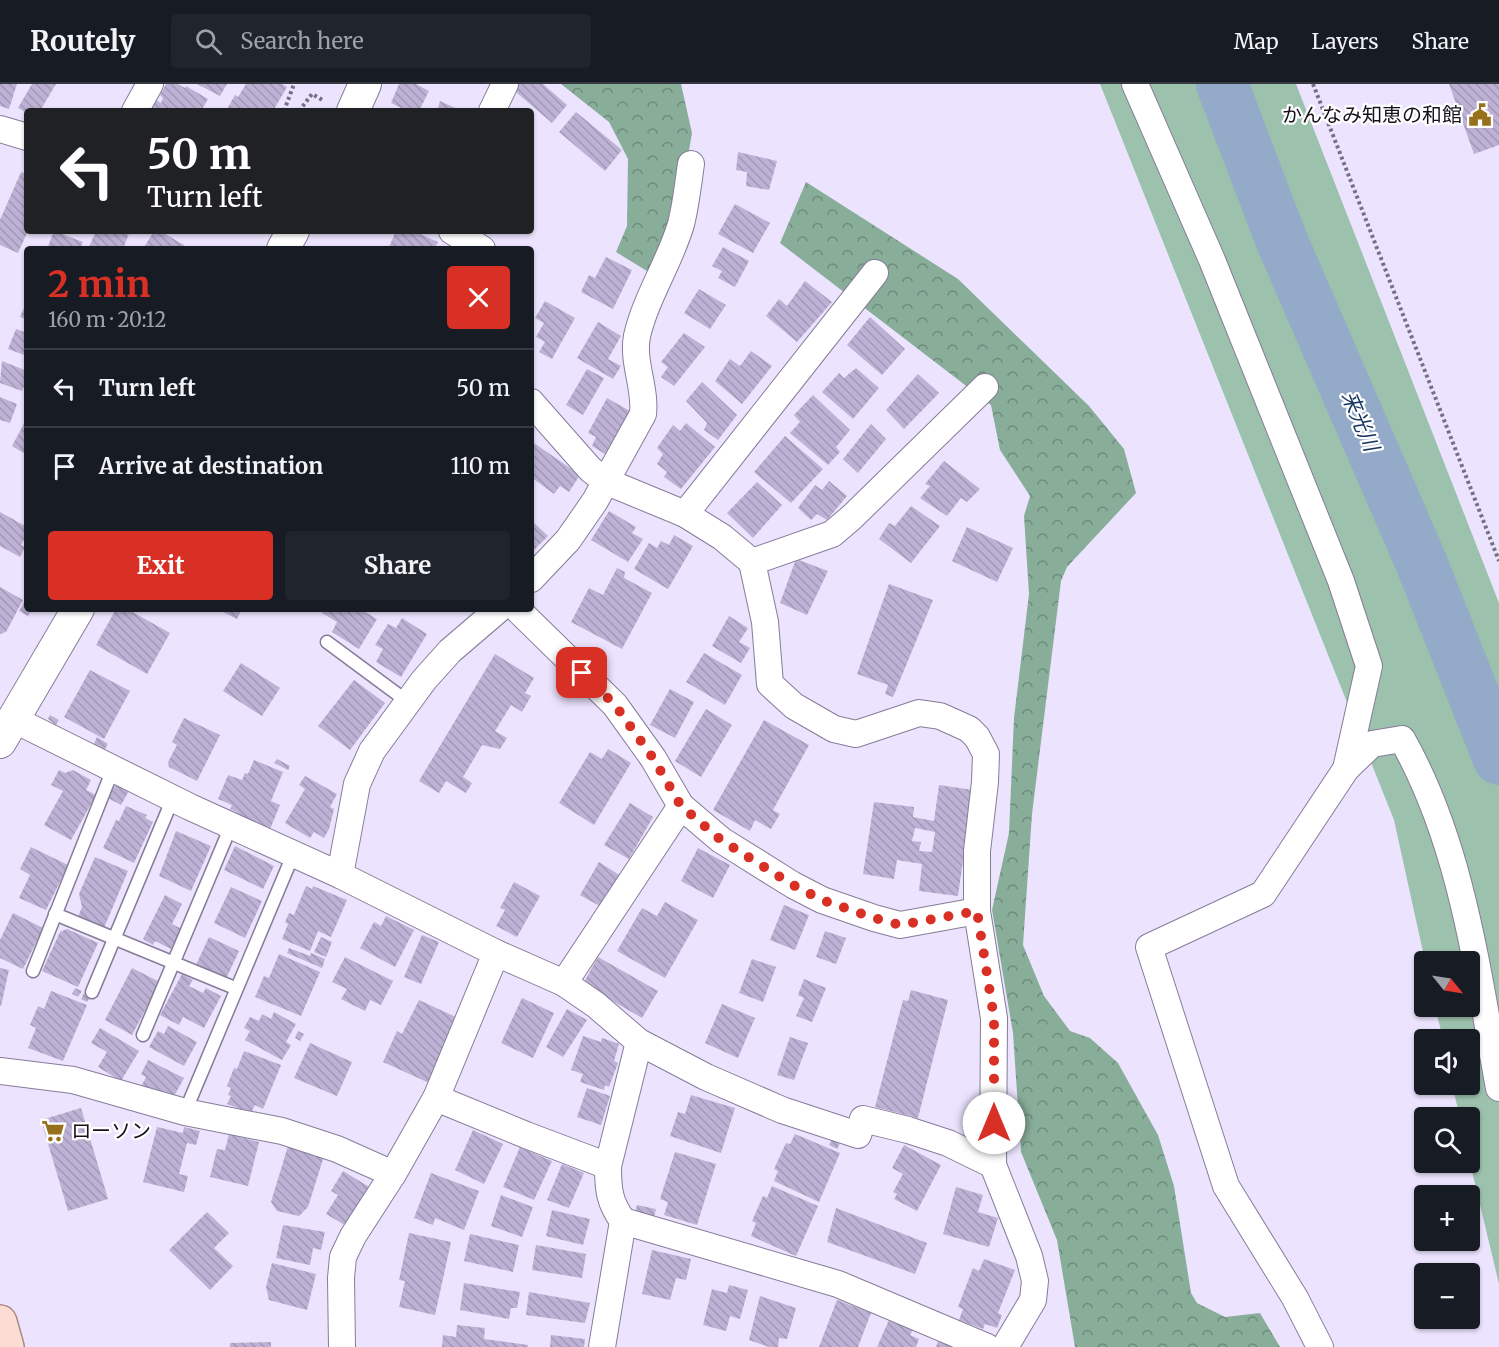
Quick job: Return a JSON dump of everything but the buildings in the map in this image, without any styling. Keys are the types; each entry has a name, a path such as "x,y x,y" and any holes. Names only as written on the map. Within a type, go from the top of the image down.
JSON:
{"main road":[{"path":"0,1322 7,1347"}],"street":[{"path":"137,108 150,84"},
{"path":"354,108 365,84"},
{"path":"493,108 505,84"},
{"path":"1135,84 1212,260 1337,570 1369,666 1346,769"},
{"path":"0,129 24,136"},
{"path":"534,576 568,540 595,501 643,414 645,401 638,364 637,338 681,224 691,164"},
{"path":"457,234 477,246"},
{"path":"685,514 875,273"},
{"path":"752,562 832,534 984,387"},
{"path":"534,405 590,469 605,481 685,514 722,537 752,562 765,622 770,684 794,706 834,729 856,734 919,713 940,716 969,729 977,737 986,754 986,782 977,851 977,911 994,1018 993,1165 1029,1256 1035,1281 1033,1300 1005,1347"},
{"path":"76,612 7,731 113,769 564,983 596,1005 639,1042 706,1077 782,1110 858,1135 863,1119 948,1143 993,1165"},
{"path":"340,875 357,784 372,751 424,680 450,651 496,612"},
{"path":"520,612 615,705 653,758 681,806 721,840 793,885 832,903 874,918 900,925 977,911"},
{"path":"1320,1347 1295,1298 1226,1186 1149,947 1263,894 1346,769 1372,744 1402,739 1419,770 1442,832 1468,918 1499,1088"},
{"path":"564,983 681,806"},
{"path":"342,1347 343,1257 353,1236 393,1174 436,1098 496,952"},
{"path":"639,1042 608,1166 612,1206 623,1221 838,1284 987,1347"},
{"path":"0,1071 73,1080 185,1112 302,1136 393,1174"},
{"path":"436,1098 608,1166"},
{"path":"602,1347 623,1221"}],"lane":[{"path":"327,642 408,702"},
{"path":"33,970 113,769"},
{"path":"92,992 173,798"},
{"path":"142,1035 231,826"},
{"path":"185,1112 292,855"},
{"path":"55,914 235,988"}],"path":[{"path":"285,108 294,84"},
{"path":"1312,84 1499,561"},
{"path":"301,108 312,94"}],"green space":[{"path":"561,84 681,84 692,133 680,202 655,276 616,252 627,226 628,159 609,122"},
{"path":"1100,84 1296,84 1499,603 1499,1284 1480,1205 1480,1185 1475,1185 1472,1173 1480,1173 1480,1107 1458,1107 1454,1095 1480,1095 1480,1029 1440,1029 1438,1017 1480,1017 1480,951 1423,951 1394,820"},
{"path":"806,182 958,279 1089,406 1124,449 1136,493 1067,567 1061,581 1032,814 1023,945 1044,996 1070,1031 1090,1038 1118,1063 1158,1135 1174,1186 1191,1293 1197,1303 1225,1317 1260,1313 1280,1347 1075,1347 1057,1240 1021,1152 1013,1033 992,910 1009,833 1014,718 1029,594 1024,516 1030,496 1000,450 991,405 780,243"}],"waterway":[{"name":"来光川","path":"1222,84 1281,239 1421,562 1499,759"}],"place":[{"name":"かんなみ知恵の和館","path":"1480,115"},
{"name":"ローソン","path":"53,1131"}],"route":[{"path":"582,673 615,705 653,758 681,806 721,840 793,885 822,900 900,925 977,911 994,1018 994,1123"}]}
